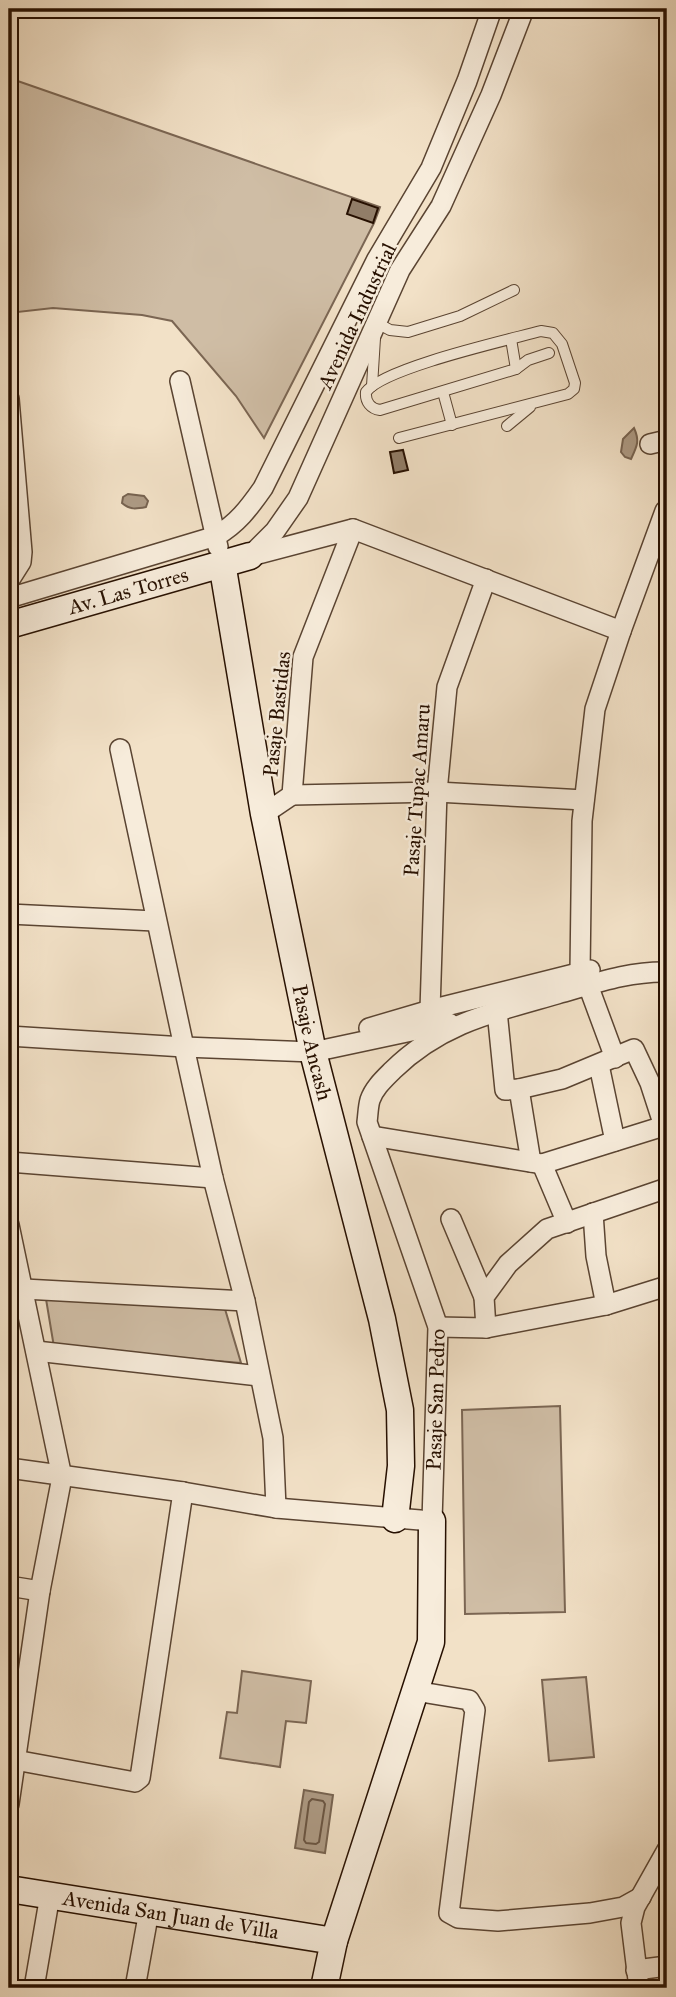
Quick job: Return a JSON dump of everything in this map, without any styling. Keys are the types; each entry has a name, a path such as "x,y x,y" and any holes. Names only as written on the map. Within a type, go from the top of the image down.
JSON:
{"street":[{"path":"216,536 232,527 263,488 377,259 431,168 467,81 492,9"},
{"name":"Avenida Industrial","path":"250,556 275,531 298,498 400,270 441,206 491,95 524,9"},
{"path":"180,381 222,564"},
{"path":"9,399 22,552 21,562 9,581"},
{"path":"615,1141 607,1061 584,979 584,800 595,709 665,511"},
{"path":"250,556 353,529 621,631"},
{"name":"Pasaje Bastidas","path":"264,814 292,795 303,657 353,529"},
{"name":"Av. Las Torres","path":"9,598 216,536"},
{"name":"Av. Las Torres","path":"9,625 250,556"},
{"name":"Pasaje Ancash","path":"222,564 264,814 313,1052 382,1320 400,1410 401,1466 395,1519"},
{"name":"Pasaje Tupac Amaru","path":"430,1010 437,792 449,678 486,579"},
{"path":"120,749 155,921 213,1178 245,1301 273,1438 276,1508"},
{"path":"292,795 437,792 584,800"},
{"path":"9,914 155,921"},
{"path":"313,1052 339,1037 430,1010 584,979 608,968 617,970 624,976 637,972 667,972"},
{"name":"Pasaje San Pedro","path":"324,1988 332,1947 432,1633 432,1521 438,1327 367,1122 370,1100 380,1082 419,1047 443,1031 584,979"},
{"path":"9,1036 313,1052 488,1014 505,1090 562,1079 634,1049 665,1125 536,1163 372,1136"},
{"path":"519,1089 536,1163 567,1223"},
{"path":"9,1162 213,1178"},
{"path":"484,1297 508,1264 547,1229 666,1192"},
{"path":"593,1213 596,1256 606,1305"},
{"path":"451,1219 484,1297 486,1328"},
{"path":"9,1224 62,1477 40,1591 9,1804"},
{"path":"438,1327 486,1328 606,1305 667,1286"},
{"path":"24,1289 245,1301"},
{"path":"36,1351 259,1376"},
{"path":"9,1468 276,1508 432,1521"},
{"path":"15,1760 135,1782 140,1778 183,1492"},
{"path":"9,1587 40,1591"},
{"path":"415,1692 469,1700 475,1710 449,1913 458,1919 498,1921 590,1913 623,1907 641,1897"},
{"path":"666,1855 641,1897 631,1923 637,1979 667,1966"},
{"name":"Avenida San Juan de Villa","path":"9,1889 49,1901 332,1947"},
{"name":"Avenida San Juan de Villa","path":"9,1901 49,1901"},
{"path":"34,1988 49,1901"},
{"path":"135,1988 148,1917"}],"lane":[{"path":"372,386 377,322 390,330 408,332 460,316 514,290"},
{"path":"399,438 562,397 574,388 558,337 548,331 511,339 404,370 372,386 366,392 367,401 376,410 380,410 516,369 528,360 549,353"},
{"path":"511,339 516,369"},
{"path":"443,392 452,425"},
{"path":"508,426 533,404"}],"shaded area":[{"path":"9,78 380,207 264,438 236,396 172,321 142,315 53,308 9,313"},
{"path":"46,1299 225,1309 241,1363 54,1347"},
{"path":"560,1406 565,1612 465,1614 462,1410"},
{"path":"242,1671 311,1681 306,1723 286,1721 280,1767 220,1758 227,1712 237,1713"},
{"path":"586,1677 594,1757 549,1761 542,1680"}],"water":[{"path":"634,428 637,444 631,459 621,452 623,439"},
{"path":"128,494 144,496 148,501 146,507 133,508 122,503 123,497"},
{"path":"304,1790 333,1795 325,1853 295,1848"}],"building":[{"path":"352,199 378,208 373,223 347,214"},
{"path":"403,450 408,470 394,473 390,452"}]}
